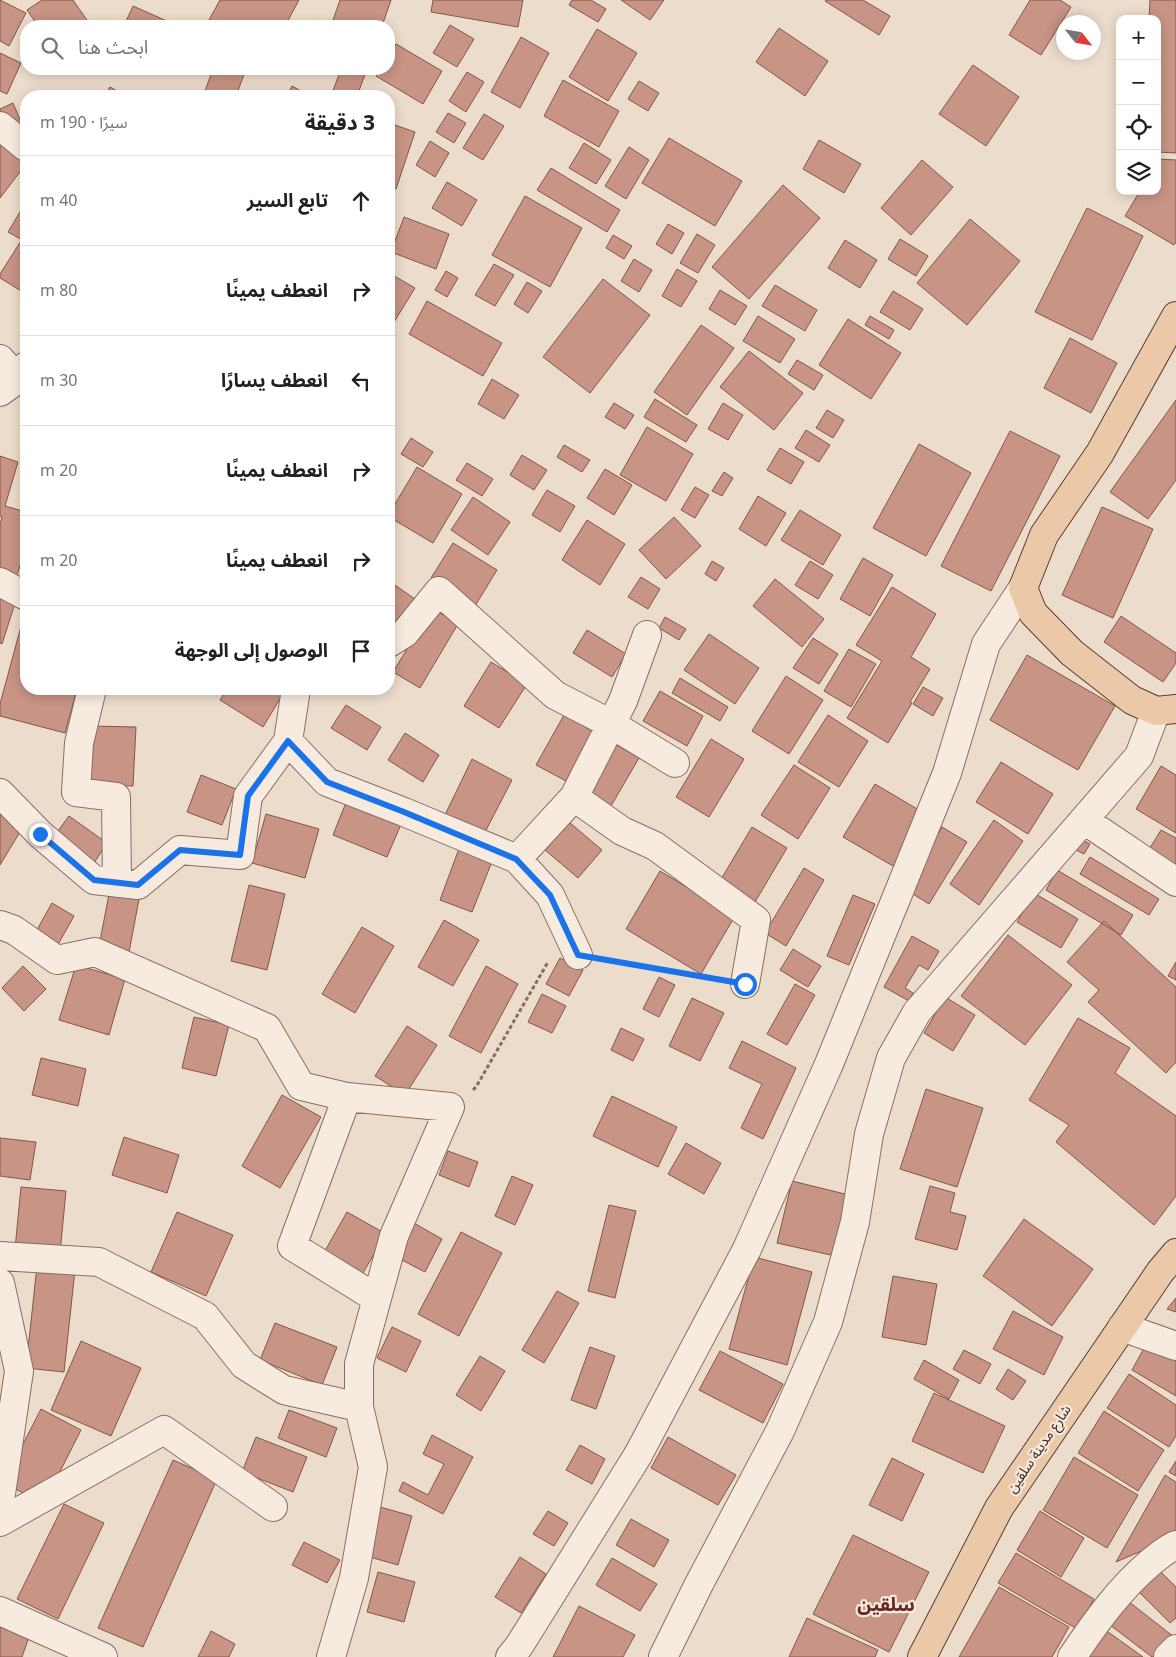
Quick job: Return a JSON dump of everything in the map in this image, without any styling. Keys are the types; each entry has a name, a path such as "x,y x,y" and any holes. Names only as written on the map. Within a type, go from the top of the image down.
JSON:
{"main road":[{"path":"1166,710 1132,700 1072,653 1033,613 1023,588 1044,535 1100,453 1176,316"},
{"name":"شارع مدينة سلقين","path":"922,1657 999,1508 1160,1272 1176,1254"}],"street":[{"path":"0,126 20,142"},
{"path":"0,359 15,379"},
{"path":"0,582 20,593"},
{"path":"510,1657 519,1646 638,1455 747,1249 829,1064 948,772 986,644 1023,588"},
{"path":"395,639 405,633 439,590 555,695 611,724 675,763"},
{"path":"516,859 574,797 623,701 647,635"},
{"path":"91,695 79,743 76,792 116,797 118,883"},
{"path":"0,793 40,834 94,880 138,885 180,850 240,855 248,796 288,741 295,695"},
{"path":"663,1657 699,1584 780,1431 828,1322 855,1222 869,1134 891,1058 917,1012 1139,756 1166,710"},
{"path":"288,741 327,782 516,859 550,895 578,955"},
{"path":"574,797 622,831 655,846 756,920 745,984"},
{"path":"1084,820 1176,882"},
{"path":"0,925 14,930 57,960 95,952 267,1028 301,1086 347,1097 450,1107 394,1236 359,1364 358,1407 373,1467 354,1578 331,1657"},
{"path":"347,1097 292,1246 376,1298"},
{"path":"0,1256 99,1262 205,1316 244,1365 284,1390 358,1407"},
{"path":"0,1283 18,1371 0,1501"},
{"path":"1122,1327 1176,1346"},
{"path":"0,1522 164,1430 272,1507"},
{"path":"1072,1657 1099,1617 1136,1574 1168,1548 1176,1545"},
{"path":"0,1611 104,1657"},
{"path":"1168,1657 1176,1648"}],"path":[{"path":"450,1107 476,1087 554,951 745,984"}],"building":[{"path":"0,0 26,13 22,20 20,20 20,25 9,46 0,41"},
{"path":"42,0 73,0 87,20 34,20 27,10"},
{"path":"220,0 299,0 288,20 209,20"},
{"path":"340,0 391,0 384,20 333,20"},
{"path":"433,0 523,0 518,27 431,12"},
{"path":"572,0 591,0 606,9 598,22 569,5"},
{"path":"621,0 664,0 650,20"},
{"path":"826,0 863,0 890,16 879,35"},
{"path":"1030,0 1060,0 1071,7 1066,15 1056,15 1056,31 1041,55 1009,35"},
{"path":"1150,0 1176,0 1176,153 1161,152 1161,15 1149,15"},
{"path":"133,6 164,20 127,20"},
{"path":"450,25 474,39 457,67 433,53"},
{"path":"779,28 828,61 805,96 756,62"},
{"path":"597,29 637,53 608,101 569,77"},
{"path":"521,37 549,53 520,108 491,92"},
{"path":"396,44 442,71 423,104 376,76 395,75"},
{"path":"0,53 20,63 20,65 7,94 0,91"},
{"path":"973,65 1019,97 986,146 939,114"},
{"path":"467,72 484,82 466,112 449,101"},
{"path":"211,75 244,75 238,90 205,90"},
{"path":"339,75 365,75 359,90 333,90"},
{"path":"563,80 619,111 599,147 544,116"},
{"path":"639,81 659,93 648,111 628,99"},
{"path":"292,86 299,90 290,90"},
{"path":"13,103 20,122 2,130 0,126 0,109"},
{"path":"448,113 466,123 454,143 436,132"},
{"path":"484,114 504,126 483,160 463,148"},
{"path":"395,125 415,132 395,189"},
{"path":"669,138 742,181 715,226 642,183"},
{"path":"819,140 861,164 844,193 803,169"},
{"path":"430,141 449,153 435,177 416,165"},
{"path":"0,142 20,157 20,172 0,198"},
{"path":"584,143 611,160 596,184 569,168"},
{"path":"629,147 649,160 626,199 605,186"},
{"path":"1161,159 1176,160 1176,242 1174,245 1125,216 1138,195 1161,195"},
{"path":"922,160 953,187 911,235 881,208"},
{"path":"551,168 620,210 607,232 537,190"},
{"path":"447,182 477,200 462,226 432,208"},
{"path":"783,185 820,218 749,299 712,267"},
{"path":"525,196 582,228 550,287 492,255"},
{"path":"1087,208 1143,236 1092,340 1035,312"},
{"path":"20,212 20,239 8,232"},
{"path":"404,217 449,234 436,269 395,254 395,241"},
{"path":"970,219 1020,261 967,325 917,283"},
{"path":"668,224 684,233 672,254 656,244"},
{"path":"697,234 715,245 698,273 680,263"},
{"path":"613,235 632,246 624,259 606,248"},
{"path":"900,239 928,256 916,276 888,259"},
{"path":"845,240 877,260 860,288 828,268"},
{"path":"20,243 20,290 0,278 0,274"},
{"path":"634,259 652,270 639,292 621,281"},
{"path":"494,264 514,275 495,306 475,295"},
{"path":"677,269 697,281 681,307 662,296"},
{"path":"446,271 458,278 447,297 435,290"},
{"path":"395,276 415,288 395,320"},
{"path":"603,279 650,315 590,393 543,357"},
{"path":"527,282 542,291 528,313 514,304"},
{"path":"775,285 817,310 805,331 762,306"},
{"path":"720,290 747,306 735,325 709,309"},
{"path":"893,291 923,309 910,330 880,312"},
{"path":"427,301 502,343 483,376 409,334"},
{"path":"758,316 795,339 780,363 743,341"},
{"path":"870,316 894,330 889,339 865,325"},
{"path":"848,319 901,353 871,399 819,365"},
{"path":"701,325 734,348 687,415 654,392"},
{"path":"1070,338 1117,363 1091,413 1044,388"},
{"path":"749,351 803,393 774,430 720,387"},
{"path":"797,360 823,375 814,390 788,374"},
{"path":"492,379 519,395 504,419 478,404"},
{"path":"655,399 697,425 686,442 644,417"},
{"path":"1176,400 1176,480 1148,519 1110,492"},
{"path":"614,403 634,415 625,429 605,417"},
{"path":"723,403 743,415 728,440 708,429"},
{"path":"827,410 844,420 833,438 816,428"},
{"path":"647,427 693,454 666,501 620,475"},
{"path":"806,430 830,445 819,462 795,448"},
{"path":"1010,431 1060,456 991,591 941,566"},
{"path":"411,438 433,452 423,467 401,454"},
{"path":"919,444 971,473 926,556 873,528"},
{"path":"564,445 590,460 582,472 557,457"},
{"path":"780,448 804,462 791,484 767,470"},
{"path":"522,455 547,470 534,490 510,475"},
{"path":"0,456 18,462 5,506 20,510 20,566 16,579 0,574 0,524 2,517 0,516"},
{"path":"467,463 493,479 482,496 456,480"},
{"path":"417,467 462,494 433,543 395,521 395,504"},
{"path":"605,469 632,485 614,515 587,498"},
{"path":"724,472 733,478 722,496 712,491"},
{"path":"695,487 709,495 695,518 681,510"},
{"path":"547,490 575,506 560,532 532,515"},
{"path":"758,496 786,513 766,546 739,529"},
{"path":"473,497 510,522 488,555 451,530"},
{"path":"1102,507 1153,529 1113,618 1062,595"},
{"path":"800,510 841,535 823,565 781,540"},
{"path":"674,517 701,546 666,579 639,550"},
{"path":"587,520 625,544 600,585 562,560"},
{"path":"453,543 497,570 475,606 431,578"},
{"path":"863,558 893,575 870,616 840,599"},
{"path":"712,561 724,568 716,581 705,574"},
{"path":"810,561 833,575 818,599 795,585"},
{"path":"641,577 660,589 648,609 628,597"},
{"path":"775,579 824,619 802,647 753,606"},
{"path":"395,585 415,599 395,628"},
{"path":"892,587 936,614 911,657 930,669 888,743 847,718 882,661 856,645"},
{"path":"0,589 18,594 2,644 0,643"},
{"path":"432,608 458,624 420,688 395,673 395,669"},
{"path":"1121,616 1176,653 1176,663 1163,682 1104,642"},
{"path":"665,617 686,629 679,640 659,628"},
{"path":"20,630 20,695 75,695 65,733 0,716 0,704"},
{"path":"587,630 626,654 612,677 573,653"},
{"path":"709,634 759,668 735,704 684,670"},
{"path":"813,638 838,654 819,684 793,668"},
{"path":"849,649 876,664 851,707 824,691"},
{"path":"1027,655 1115,706 1078,770 990,720"},
{"path":"491,662 527,684 499,728 464,706"},
{"path":"786,676 823,700 789,754 752,731"},
{"path":"680,678 728,707 720,721 672,693"},
{"path":"923,687 943,698 933,716 913,704"},
{"path":"660,691 703,716 687,746 643,721"},
{"path":"223,695 282,695 263,727 220,700"},
{"path":"346,705 381,727 367,750 331,728"},
{"path":"564,715 596,733 568,782 536,765"},
{"path":"828,715 868,741 839,787 798,762"},
{"path":"91,726 136,727 133,786 88,784"},
{"path":"405,733 439,755 423,782 388,760"},
{"path":"711,739 744,759 709,817 676,797"},
{"path":"613,743 639,758 608,811 583,796"},
{"path":"472,759 512,780 483,836 444,817"},
{"path":"1001,762 1053,794 1028,834 976,802"},
{"path":"794,765 830,788 798,839 761,815"},
{"path":"1161,766 1176,775 1176,833 1136,809"},
{"path":"201,775 236,789 222,825 187,812"},
{"path":"875,784 924,813 893,866 843,837"},
{"path":"347,800 402,822 387,857 333,835"},
{"path":"0,814 23,827 0,865"},
{"path":"266,814 319,829 305,878 252,863"},
{"path":"69,816 107,843 94,863 55,835"},
{"path":"994,820 1023,841 979,905 950,884"},
{"path":"569,822 602,850 578,878 545,850"},
{"path":"752,827 787,848 755,902 720,881"},
{"path":"942,827 967,842 929,904 905,889"},
{"path":"1161,830 1176,838 1176,875 1145,856"},
{"path":"1080,839 1090,844 1084,854 1074,849"},
{"path":"460,846 493,859 472,912 440,900"},
{"path":"1090,857 1159,899 1149,915 1080,874"},
{"path":"804,868 824,880 786,946 765,933"},
{"path":"1057,870 1133,915 1121,935 1046,890"},
{"path":"660,871 735,916 701,974 626,929"},
{"path":"249,885 285,894 267,970 231,961"},
{"path":"110,889 140,894 129,952 99,946"},
{"path":"1034,893 1078,919 1061,948 1017,922"},
{"path":"853,895 875,904 849,965 827,956"},
{"path":"52,903 74,916 56,948 34,935"},
{"path":"444,920 479,940 453,986 418,967"},
{"path":"1104,921 1176,987 1176,1062 1166,1073 1088,1002 1099,990 1067,962"},
{"path":"362,927 394,946 355,1013 322,994"},
{"path":"1008,935 1072,985 1025,1045 961,996"},
{"path":"912,936 939,951 928,970 919,965 905,988 913,993 909,1001 884,987"},
{"path":"793,949 821,966 808,987 780,970"},
{"path":"560,958 583,970 569,996 546,984"},
{"path":"1176,962 1176,980 1168,976"},
{"path":"76,965 125,979 109,1035 59,1020"},
{"path":"23,966 46,989 24,1011 2,988"},
{"path":"486,966 518,984 481,1053 449,1036"},
{"path":"659,977 675,985 659,1017 643,1009"},
{"path":"795,984 815,995 787,1045 767,1034"},
{"path":"542,994 566,1006 552,1033 528,1022"},
{"path":"945,997 975,1015 953,1051 924,1033"},
{"path":"692,998 724,1013 700,1061 669,1046"},
{"path":"194,1017 229,1025 216,1076 182,1068"},
{"path":"1078,1018 1130,1048 1115,1073 1176,1116 1176,1196 1154,1225 1056,1142 1069,1125 1029,1100"},
{"path":"407,1026 437,1045 405,1095 375,1076"},
{"path":"621,1028 644,1039 633,1061 611,1050"},
{"path":"742,1041 796,1068 763,1139 741,1128 762,1084 729,1068"},
{"path":"41,1058 86,1069 78,1106 32,1095"},
{"path":"926,1089 983,1108 957,1187 900,1169"},
{"path":"282,1095 321,1117 280,1188 242,1166"},
{"path":"612,1096 677,1127 658,1167 593,1136"},
{"path":"124,1137 179,1155 167,1193 112,1175"},
{"path":"0,1138 36,1142 30,1180 0,1176"},
{"path":"686,1143 721,1163 704,1194 668,1174"},
{"path":"448,1151 478,1162 469,1187 439,1175"},
{"path":"512,1176 533,1185 515,1225 495,1216"},
{"path":"792,1181 849,1195 835,1256 777,1243"},
{"path":"930,1186 955,1193 950,1212 966,1216 957,1250 915,1239"},
{"path":"21,1187 66,1191 60,1253 15,1249"},
{"path":"609,1205 636,1211 615,1298 588,1291"},
{"path":"177,1212 233,1235 206,1296 151,1272"},
{"path":"347,1212 386,1234 360,1278 322,1256"},
{"path":"1024,1219 1093,1269 1052,1326 983,1276"},
{"path":"412,1222 442,1239 425,1272 394,1256"},
{"path":"461,1232 502,1253 459,1336 418,1314"},
{"path":"754,1257 812,1272 787,1365 729,1349"},
{"path":"37,1266 75,1270 64,1372 26,1368"},
{"path":"893,1276 937,1284 926,1345 882,1337"},
{"path":"557,1291 579,1303 544,1363 522,1350"},
{"path":"1176,1298 1176,1312 1167,1309"},
{"path":"1013,1311 1063,1337 1044,1375 993,1349"},
{"path":"275,1323 337,1347 322,1385 260,1360"},
{"path":"392,1327 421,1341 406,1372 377,1358"},
{"path":"81,1341 141,1368 111,1436 51,1410"},
{"path":"1148,1341 1176,1352 1176,1396 1132,1370"},
{"path":"590,1347 615,1356 596,1409 571,1400"},
{"path":"964,1350 991,1364 980,1384 953,1369"},
{"path":"720,1351 783,1384 763,1423 699,1390"},
{"path":"480,1356 505,1371 481,1411 456,1395"},
{"path":"924,1360 959,1380 949,1399 914,1379"},
{"path":"1008,1369 1026,1381 1013,1400 996,1389"},
{"path":"1129,1374 1176,1405 1176,1436 1169,1447 1107,1408"},
{"path":"934,1393 1005,1426 983,1473 912,1441"},
{"path":"41,1409 81,1430 44,1503 3,1483"},
{"path":"289,1410 337,1428 326,1457 278,1438"},
{"path":"1104,1411 1164,1450 1138,1491 1078,1453"},
{"path":"432,1435 473,1457 443,1514 399,1491 403,1482 428,1495 444,1464 423,1454"},
{"path":"256,1437 307,1457 293,1492 242,1472"},
{"path":"668,1437 736,1475 718,1505 651,1468"},
{"path":"580,1445 605,1459 592,1484 566,1470"},
{"path":"1074,1457 1138,1495 1107,1548 1043,1510"},
{"path":"892,1458 924,1474 902,1521 869,1505"},
{"path":"173,1460 217,1479 143,1647 98,1628"},
{"path":"1176,1461 1176,1476 1169,1472"},
{"path":"1165,1475 1176,1482 1176,1536 1116,1562"},
{"path":"64,1504 104,1523 58,1619 17,1599"},
{"path":"380,1507 412,1516 398,1565 366,1556"},
{"path":"548,1511 568,1523 554,1546 533,1534"},
{"path":"1040,1511 1084,1538 1061,1577 1017,1550"},
{"path":"631,1519 669,1540 654,1567 616,1545"},
{"path":"853,1535 929,1572 889,1652 813,1614"},
{"path":"304,1542 340,1560 327,1583 292,1565"},
{"path":"1016,1553 1094,1599 1077,1629 998,1583"},
{"path":"520,1557 546,1574 521,1613 495,1597"},
{"path":"612,1558 657,1584 640,1611 596,1585"},
{"path":"1158,1569 1176,1587 1176,1618 1170,1623 1137,1590"},
{"path":"378,1572 415,1582 404,1622 367,1612"},
{"path":"999,1587 1069,1627 1052,1657 959,1657"},
{"path":"1128,1601 1174,1637 1159,1657 1152,1657 1110,1625"},
{"path":"579,1606 635,1635 623,1657 553,1657"},
{"path":"807,1618 878,1650 875,1657 789,1657"},
{"path":"0,1627 29,1637 22,1657 0,1657"},
{"path":"1104,1629 1143,1657 1086,1657"},
{"path":"211,1631 235,1644 229,1657 198,1657"}],"district":[{"name":"سلقين","path":"886,1605"}],"route":[{"path":"40,834 94,880 138,885 180,850 240,855 248,796 288,741 327,782 516,859 550,895 578,955 745,984"}]}
